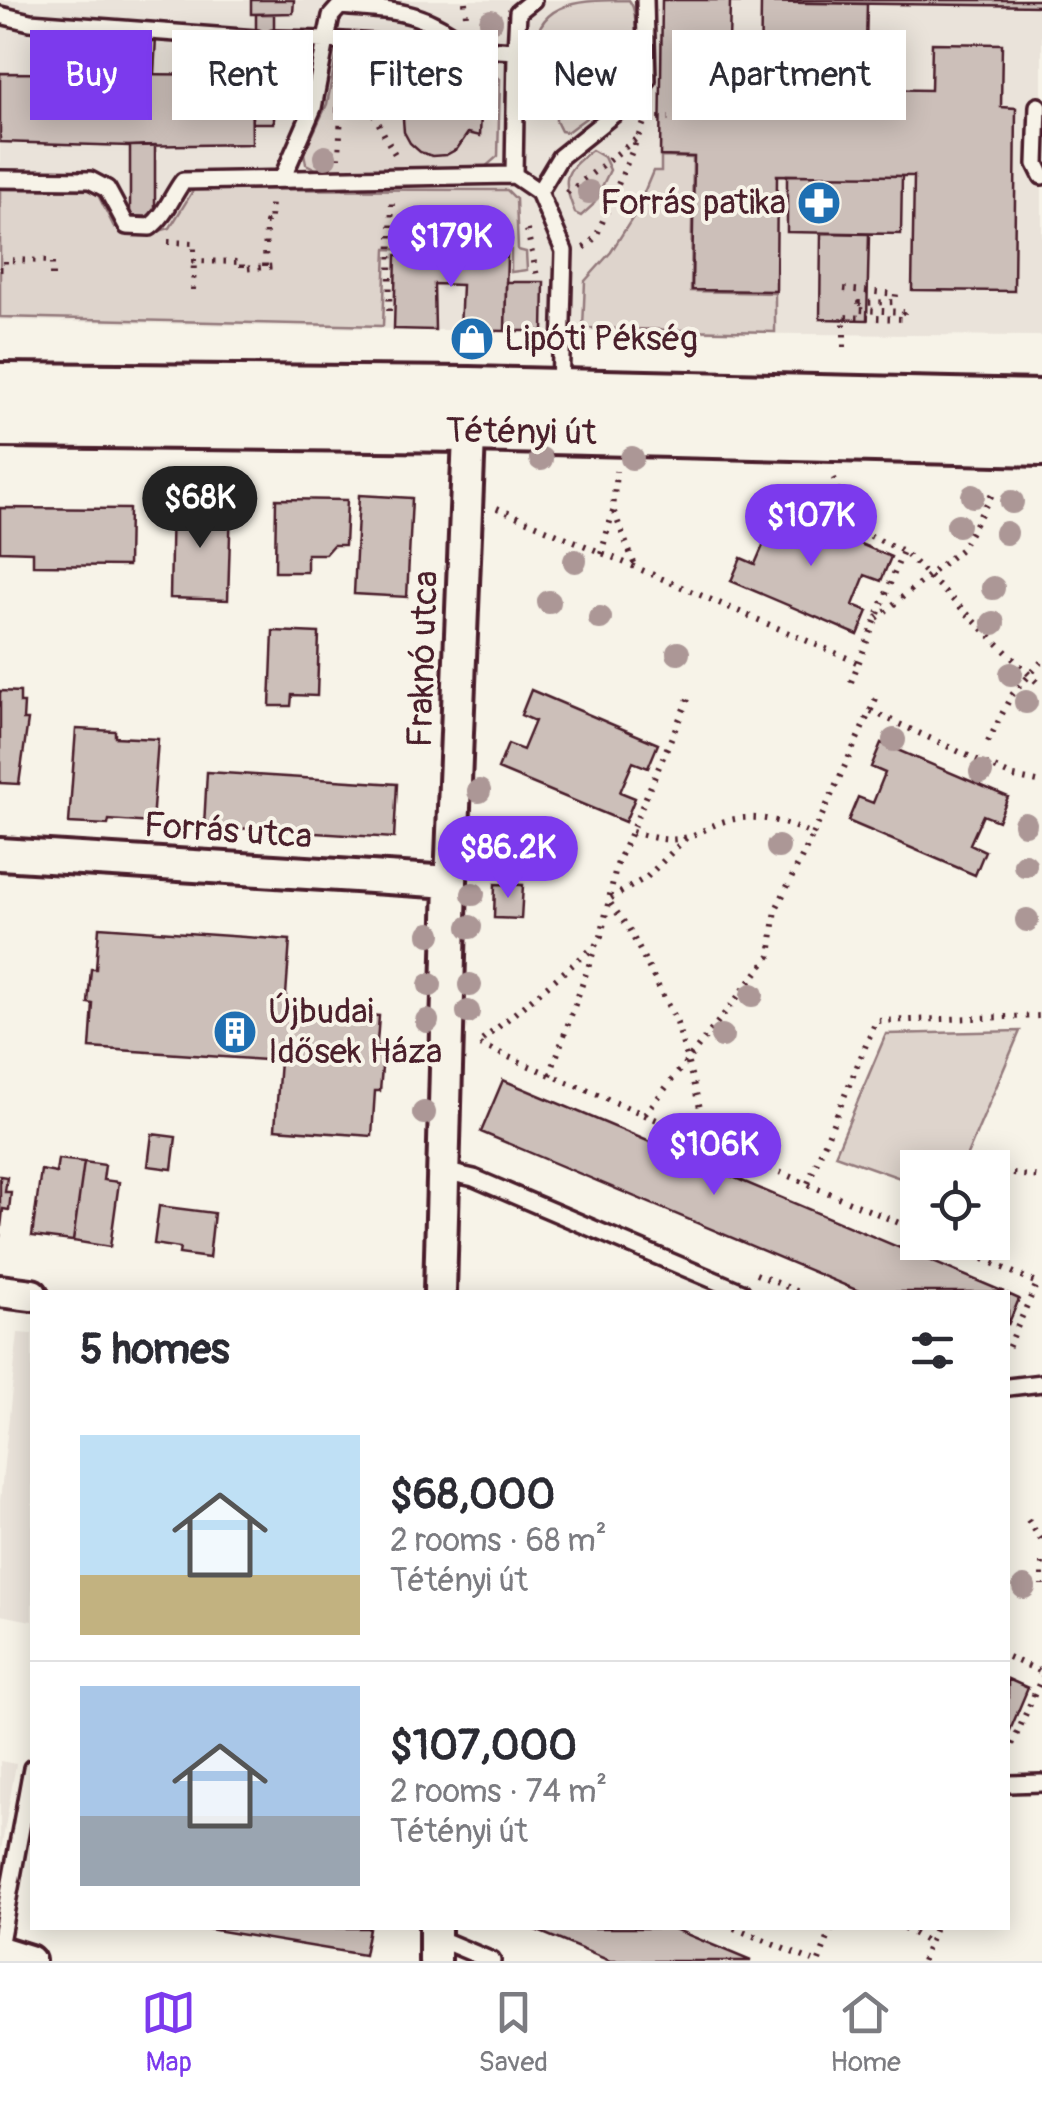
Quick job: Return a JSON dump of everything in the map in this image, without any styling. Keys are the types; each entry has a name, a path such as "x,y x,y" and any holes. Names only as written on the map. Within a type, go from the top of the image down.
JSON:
{"main road":[{"name":"Tétényi út","path":"0,385 559,412 1042,402"},
{"name":"Tétényi út","path":"0,425 470,410"},
{"name":"Tétényi út","path":"559,412 1042,444"}],"street":[{"name":"Fraknó utca","path":"440,1290 470,410"},
{"name":"Forrás utca","path":"0,854 451,882"},
{"path":"0,1292 30,1295"},
{"path":"0,1952 28,1961"}],"lane":[{"path":"514,174 518,12 533,0"},
{"path":"538,192 560,157 635,97 647,80 645,0"},
{"path":"313,104 331,16 340,6 396,11 441,24 448,30"},
{"path":"0,15 30,22 172,33"},
{"path":"313,40 333,40"},
{"path":"498,50 516,51"},
{"path":"1038,106 1036,164 1042,176"},
{"path":"277,179 306,120"},
{"path":"0,179 90,180 107,189 127,226 150,227 162,218 183,181 514,174 538,192 564,251 559,412"},
{"path":"443,1171 474,1178 737,1290"},
{"path":"1010,1387 1042,1383"},
{"path":"0,1942 30,1779"},
{"path":"1010,1784 1042,1784"},
{"path":"435,1942 492,1961"}],"path":[{"path":"322,66 366,96 384,138 411,179"},
{"path":"313,108 341,110 338,179"},
{"path":"564,251 582,250 596,237 646,118 669,118"},
{"path":"546,209 638,138"},
{"path":"194,261 242,262 242,269 265,270 277,179"},
{"path":"389,311 392,179"},
{"path":"150,227 150,242 194,243 193,290"},
{"path":"0,269 5,269 5,260 52,261 52,280"},
{"path":"265,266 278,266"},
{"path":"844,290 896,294 895,302 859,302 859,310 904,312 904,319 844,317 844,347"},
{"path":"601,554 613,511 616,472"},
{"path":"834,478 849,526 903,551 1042,687"},
{"path":"876,618 961,549 995,489"},
{"path":"497,508 859,663"},
{"path":"613,511 636,568"},
{"path":"852,682 903,551"},
{"path":"988,742 1011,696 1042,661"},
{"path":"645,1114 770,956 776,908 878,694"},
{"path":"550,1074 595,946 616,868 688,700"},
{"path":"871,711 1014,776 1042,783"},
{"path":"632,832 662,839 686,838 722,822 754,818 782,821 814,835"},
{"path":"608,900 648,877 686,838"},
{"path":"608,900 629,929 677,1023 710,1142"},
{"path":"595,946 478,1044 900,1222"},
{"path":"808,1183 876,1021 1042,1016"},
{"path":"1010,1174 1042,1177"},
{"path":"990,1260 1040,1281 1010,1344"},
{"path":"1028,1520 1042,1542"},
{"path":"1042,1563 1042,1585"},
{"path":"1010,1658 1042,1674 1010,1749"},
{"path":"739,1930 816,1961 831,1930"},
{"path":"907,1930 929,1943"},
{"path":"922,1961 934,1930"}],"shaded area":[{"path":"0,0 1042,0 1042,336 485,331 0,320"},
{"path":"629,0 635,30 539,30 555,11 596,1"},
{"path":"333,74 333,120 498,120 498,78 500,79 498,156 483,169 316,169 306,164 304,153 327,104"},
{"path":"583,120 567,132 561,131 556,121"},
{"path":"592,150 604,157 610,170 593,205 581,216 575,213 567,177"},
{"path":"661,157 693,158 691,291 775,293 775,332 583,328 585,281 611,252 635,214 653,171 661,171"},
{"path":"0,189 89,190 98,195 114,227 141,236 170,228 194,189 507,190 516,199 518,250 526,252 527,270 511,272 511,250 386,249 383,326 0,317"},
{"path":"1020,1031 969,1150 900,1150 900,1178 835,1155 886,1034"},
{"path":"18,1333 30,1334 30,1621 0,1615 0,1501"},
{"path":"0,1761 16,1764 0,1856"}],"building":[{"path":"251,0 294,0 293,13 251,14"},
{"path":"662,0 1041,0 1041,6 730,2 729,30 672,30 672,120 906,120 906,90 931,90 932,43 1002,44 1001,107 1016,108 1014,291 912,290 914,176 777,175 776,291 692,290 694,157 660,156"},
{"path":"761,2 867,4 866,30 761,30"},
{"path":"256,14 274,14 274,30 256,30"},
{"path":"152,38 156,38 152,74"},
{"path":"0,73 30,73 30,120 152,120 152,74 172,74 172,120 252,120 252,144 0,142"},
{"path":"252,120 274,120 274,123"},
{"path":"403,120 481,120 480,136 468,133 457,149 446,155 420,152 404,132"},
{"path":"155,145 155,217 130,216 130,146"},
{"path":"787,175 902,176 901,234 787,232"},
{"path":"821,233 869,234 867,320 820,319"},
{"path":"396,255 507,255 505,331 460,330 462,285 434,284 435,330 394,329"},
{"path":"506,282 544,282 543,331 505,331"},
{"name":"Lipóti Pékség","path":"460,330 485,331 484,347 460,347"},
{"path":"359,495 412,498 407,597 354,594"},
{"path":"276,499 347,500 345,545 333,545 325,554 307,554 307,572 275,572"},
{"path":"172,502 231,503 228,600 170,598"},
{"path":"764,503 891,557 881,581 865,575 853,605 868,611 858,635 731,581 741,558 755,564 768,534 753,528"},
{"path":"0,508 129,509 128,566 33,565 33,552 0,551"},
{"path":"273,631 319,633 317,696 292,695 291,706 270,706"},
{"path":"531,690 658,744 648,768 633,762 620,792 635,798 625,822 498,769 508,744 523,750 535,721 521,715"},
{"path":"0,691 20,692 23,720 28,720 19,784 0,783"},
{"path":"76,729 115,731 115,737 158,739 152,823 69,823"},
{"path":"881,743 1008,797 998,821 983,815 970,844 985,851 975,875 848,821 858,797 873,803 885,773 871,767"},
{"path":"207,772 397,784 394,838 204,826"},
{"path":"495,884 523,885 521,919 494,918"},
{"name":"Újbudai Idősek Háza","path":"99,927 290,940 285,1009 379,1016 376,1056 383,1056 380,1091 375,1091 372,1136 275,1129 280,1061 90,1048 93,1004 88,1003 91,969 96,969"},
{"path":"503,1080 900,1248 900,1260 928,1260 999,1290 856,1290 481,1132"},
{"path":"152,1134 176,1137 172,1169 148,1166"},
{"path":"58,1159 84,1162 73,1241 32,1236 41,1170 56,1173"},
{"path":"84,1162 105,1165 103,1180 119,1182 110,1247 73,1241"},
{"path":"0,1176 7,1177 5,1192 11,1192 9,1210 3,1209 0,1237"},
{"path":"159,1206 214,1213 209,1258 179,1254 180,1248 154,1244"},
{"path":"1010,1295 1019,1299 1010,1320"},
{"path":"1010,1680 1028,1688 1010,1730"},
{"path":"215,1930 369,1930 364,1955"},
{"path":"536,1930 677,1930 751,1961 610,1961"}],"place":[{"name":"Forrás patika","path":"819,203"},
{"name":"Lipóti Pékség","path":"472,339"},
{"name":"Újbudai Idősek Háza","path":"235,1032"}]}
